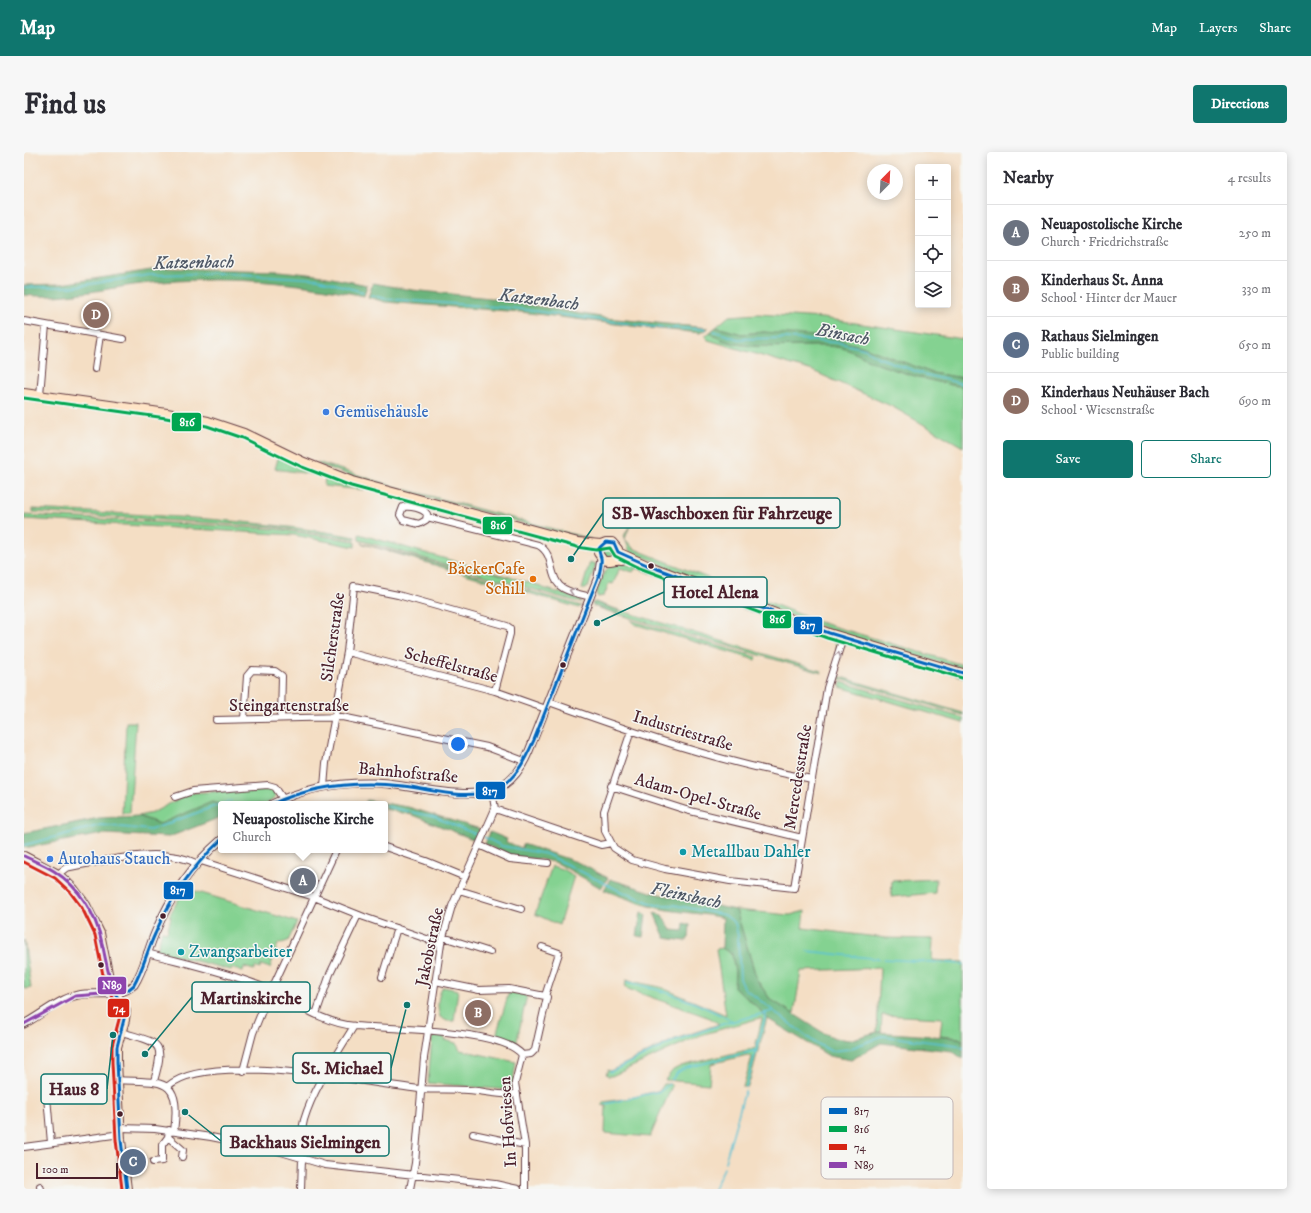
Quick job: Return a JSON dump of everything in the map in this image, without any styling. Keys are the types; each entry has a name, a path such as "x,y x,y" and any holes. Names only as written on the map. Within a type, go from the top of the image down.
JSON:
{"main road":[{"path":"24,393 187,416 212,422 244,433 313,466 352,481 578,542 601,544 612,542 616,545 608,557"},
{"path":"578,542 608,557 639,562 843,638 963,673"},
{"path":"601,544 608,557"},
{"path":"24,856 58,874 83,900 95,921 101,937 110,983 124,1006 125,1020 117,1047 117,1080 120,1131 126,1189"}],"street":[{"path":"24,321 123,339"},
{"path":"40,395 46,324"},
{"path":"94,369 100,335"},
{"path":"427,517 538,545 548,553 557,581 561,586 590,597"},
{"name":"Bahnhofstraße","path":"279,801 324,787 364,783 470,794 492,791 509,781 524,761 599,575 608,557"},
{"name":"Silcherstraße","path":"324,787 347,652 354,586 404,597 510,628 510,634 495,691"},
{"name":"Mercedesstraße","path":"611,843 624,856 654,867 730,881 794,888 825,698 843,638"},
{"name":"Scheffelstraße","path":"347,652 495,691 546,709"},
{"path":"244,720 247,676 250,671 256,670 278,671 282,676 281,718"},
{"name":"Industriestraße","path":"549,702 631,731 719,758 812,779"},
{"name":"Steingartenstraße","path":"216,720 335,716 487,746 524,761"},
{"path":"494,809 601,845 611,843 605,831 603,818 605,804 631,731"},
{"path":"175,797 193,791 268,785 276,787 283,799"},
{"name":"Adam-Opel-Straße","path":"611,786 692,812 802,838"},
{"name":"Jakobstraße","path":"410,1189 413,1175 428,1031 441,944 459,890 494,809 492,791"},
{"path":"24,1024 75,996 115,993 128,990 134,985 147,953 180,886 199,862 218,843"},
{"path":"479,844 510,859 548,864"},
{"path":"388,849 426,860 465,877"},
{"path":"243,1071 253,1033 270,991 335,853"},
{"path":"58,874 66,868 130,857 172,856 199,862 314,897 358,915 441,944"},
{"path":"459,890 520,909"},
{"path":"316,1014 330,974 358,915"},
{"path":"382,977 397,928"},
{"path":"443,937 490,952"},
{"path":"542,947 566,955"},
{"path":"147,953 227,975 270,991 335,1022 354,1026 428,1031 479,1037 513,1046 522,1055"},
{"path":"435,981 478,990 509,989 545,996 559,953"},
{"name":"In Hofwiesen","path":"525,1189 525,1145 517,1094 516,1077 522,1055 531,1054 536,1050 547,997 545,996"},
{"path":"301,1189 301,1158 304,1120 324,1077 354,1026"},
{"path":"122,1032 156,1044 159,1048 161,1058 154,1081"},
{"path":"168,1086 180,1078 196,1073 217,1070 295,1072 421,1089 517,1094"},
{"path":"117,1080 154,1081 168,1086 172,1092 176,1107 170,1133 162,1145 162,1161 152,1162"},
{"path":"46,1085 51,1143"},
{"path":"24,1147 120,1131 170,1133 254,1145 325,1165 518,1189"},
{"path":"170,1133 183,1150 182,1157"},
{"path":"472,1134 525,1145"}],"green space":[{"path":"164,268 280,271 317,275 367,285 364,296 285,283 231,280 150,283 56,296 24,295 24,285 61,284"},
{"path":"373,283 412,290 490,298 606,318 708,328 700,333 521,312 385,302 368,297"},
{"path":"758,314 822,318 963,339 963,378 932,373 861,346 764,332 742,334 716,327 729,316"},
{"path":"716,327 742,334 764,332 827,337 861,346 932,373 963,378 963,387 899,371 838,347 771,347 735,344 721,339 710,332"},
{"path":"710,332 721,339 735,344 752,346 838,347 899,371 963,387 963,447 891,406 813,371 708,340 705,336"},
{"path":"247,438 364,487 364,490 324,486 325,476 275,469 279,455"},
{"path":"317,462 393,486 591,539 568,535 360,479 320,465"},
{"path":"33,509 155,515 236,521 276,525 356,537 355,539 275,527 33,512"},
{"path":"24,515 277,529 355,541 355,547 294,535 24,519"},
{"path":"630,525 625,539 624,536"},
{"path":"359,534 541,586 543,588 580,599 581,603 359,540"},
{"path":"625,539 633,548 642,552 819,622 963,665 963,669 847,636 688,577 660,563 630,552"},
{"path":"361,543 428,561 581,606 579,608"},
{"path":"606,546 610,546 612,547 612,555 606,556 603,553 603,549"},
{"path":"590,562 596,564 589,585 586,589 582,589"},
{"path":"617,563 636,566 694,585 839,639 841,642 837,649 833,640 732,605 696,590 695,588 636,568 633,572 620,568 613,584 609,583 604,596 598,597 596,593 606,570 613,564"},
{"path":"595,602 619,610 617,614 593,606 592,603"},
{"path":"619,610 821,671 822,673 617,614"},
{"path":"630,620 757,657 756,660 634,624"},
{"path":"846,642 963,675 963,677 847,644 843,645"},
{"path":"834,675 963,713 963,715 837,678"},
{"path":"841,682 963,718 963,723 840,687"},
{"path":"126,722 136,722 130,813 122,813"},
{"path":"273,788 276,796 270,801 218,801 218,804 212,802 160,824 138,816 152,813 190,793"},
{"path":"212,802 218,804 218,818 169,837 103,834 24,848 24,833 99,818 138,816 160,824"},
{"path":"388,804 408,807 480,829 475,840 412,815 388,810"},
{"path":"490,832 507,839 506,842 522,848 523,844 577,862 608,878 601,888 557,863 539,859 509,856 485,844"},
{"path":"552,866 562,869 574,876 559,925 535,914"},
{"path":"610,879 654,893 736,910 757,980 770,999 822,1032 835,1038 849,1040 877,1032 959,1038 963,1041 963,1059 952,1051 881,1043 851,1060 829,1056 768,1019 755,1005 734,987 735,972 732,954 722,948 723,918 662,909 633,901 604,890"},
{"path":"936,879 935,893 891,897 892,881"},
{"path":"185,888 297,922 288,941 278,944 270,968 261,965 260,969 255,967 254,970 244,967 243,971 232,968 231,970 157,951 162,931 167,932 171,917 169,916"},
{"path":"736,910 790,915 805,911 803,928 886,938 933,939 932,960 963,962 963,1041 959,1038 940,1036 942,1018 882,1015 881,1032 877,1032 880,968 801,971 794,1014 770,999 757,980"},
{"path":"641,912 646,915 643,937 637,936"},
{"path":"654,913 662,915 671,930 683,931 684,923 690,925 689,938 685,941 665,938"},
{"path":"24,940 31,988 24,989"},
{"path":"722,948 732,954 735,972 734,987 755,1005 767,1018 748,1087 743,1087 752,1057 747,1055 711,1064 709,1084 665,1080 673,1070 681,1066 755,1048 762,1019 760,1018 701,1035 612,1076 608,1076 606,1074 608,1070 610,1071 675,1039 719,1024 710,1018 625,988 626,980 660,987 726,1015 716,949"},
{"path":"443,987 458,990 454,1021 447,1021 440,1017 438,1002"},
{"path":"509,992 527,995 516,1045 495,1039"},
{"path":"435,1035 444,1036 445,1040 456,1043 460,1050 516,1062 512,1088 509,1090 428,1083 432,1038"},
{"path":"664,1084 670,1084 672,1086 650,1137 605,1133 606,1106 602,1105 603,1102 630,1098 660,1090"}],"waterway":[{"name":"Katzenbach","path":"24,287 71,287 149,275 223,273 318,279 363,292"},
{"name":"Katzenbach","path":"371,295 387,299 512,308 660,328 705,329"},
{"name":"Binsach","path":"714,331 738,339 785,338 840,343 865,349 877,357 923,374 963,384"},
{"name":"Fleinsbach","path":"24,845 101,825 150,830 218,805"},
{"name":"Fleinsbach","path":"388,807 434,817 480,836"},
{"name":"Fleinsbach","path":"484,837 502,846 546,854 620,891 656,905 674,905 725,915 735,923 738,936 740,979 745,989 814,1042 831,1051 849,1049 882,1036 957,1045 963,1048"},
{"path":"807,951 880,959"},
{"path":"884,959 963,964"},
{"path":"627,982 681,998 707,1008 732,1021"},
{"path":"610,1072 676,1040 726,1023 773,1011"},
{"path":"746,1087 766,1014"},
{"path":"671,1080 678,1072 686,1068 757,1050"},
{"path":"605,1104 661,1091 669,1084"},
{"path":"725,1162 745,1091"},
{"path":"714,1189 724,1168"}],"transit line":[{"name":"816","path":"24,398 166,418 207,426 242,438 302,467 351,486 577,547 596,550 610,548 615,556 637,567 827,638 962,678"},
{"name":"817","path":"280,801 304,792 352,784 403,786 448,793 471,794 493,790 507,782 518,770 534,740 599,575 601,562 599,549 606,542 614,543 618,552 647,565 829,633 963,673"},
{"name":"817","path":"115,993 128,990 134,985 152,940 175,896 191,872 218,843"},
{"name":"N89","path":"24,856 47,867 63,877 79,893 85,902 91,912 99,932 109,975 115,993 75,996 24,1024"},
{"name":"74","path":"24,862 55,878 70,892 82,908 95,935 105,985 121,1012 112,1046 112,1062 116,1140 122,1189"},
{"name":"817","path":"115,993 126,1011 117,1047 117,1062 121,1140 127,1189"}],"place":[{"name":"Kinderhaus Neuhäuser Bach","path":"96,315"},
{"name":"Gemüsehäusle","path":"326,412"},
{"name":"SB-Waschboxen für Fahrzeuge","path":"571,559"},
{"name":"BäckerCafe Schill","path":"533,579"},
{"name":"Hotel Alena","path":"597,623"},
{"name":"Metallbau Dahler","path":"683,852"},
{"name":"Autohaus Stauch","path":"50,859"},
{"name":"Neuapostolische Kirche","path":"303,881"},
{"name":"Zwangsarbeiter","path":"181,952"},
{"name":"St. Michael","path":"407,1005"},
{"name":"Kinderhaus St. Anna","path":"478,1013"},
{"name":"Haus 8","path":"113,1035"},
{"name":"Martinskirche","path":"145,1054"},
{"name":"Backhaus Sielmingen","path":"185,1112"},
{"name":"Rathaus Sielmingen","path":"133,1162"}]}
